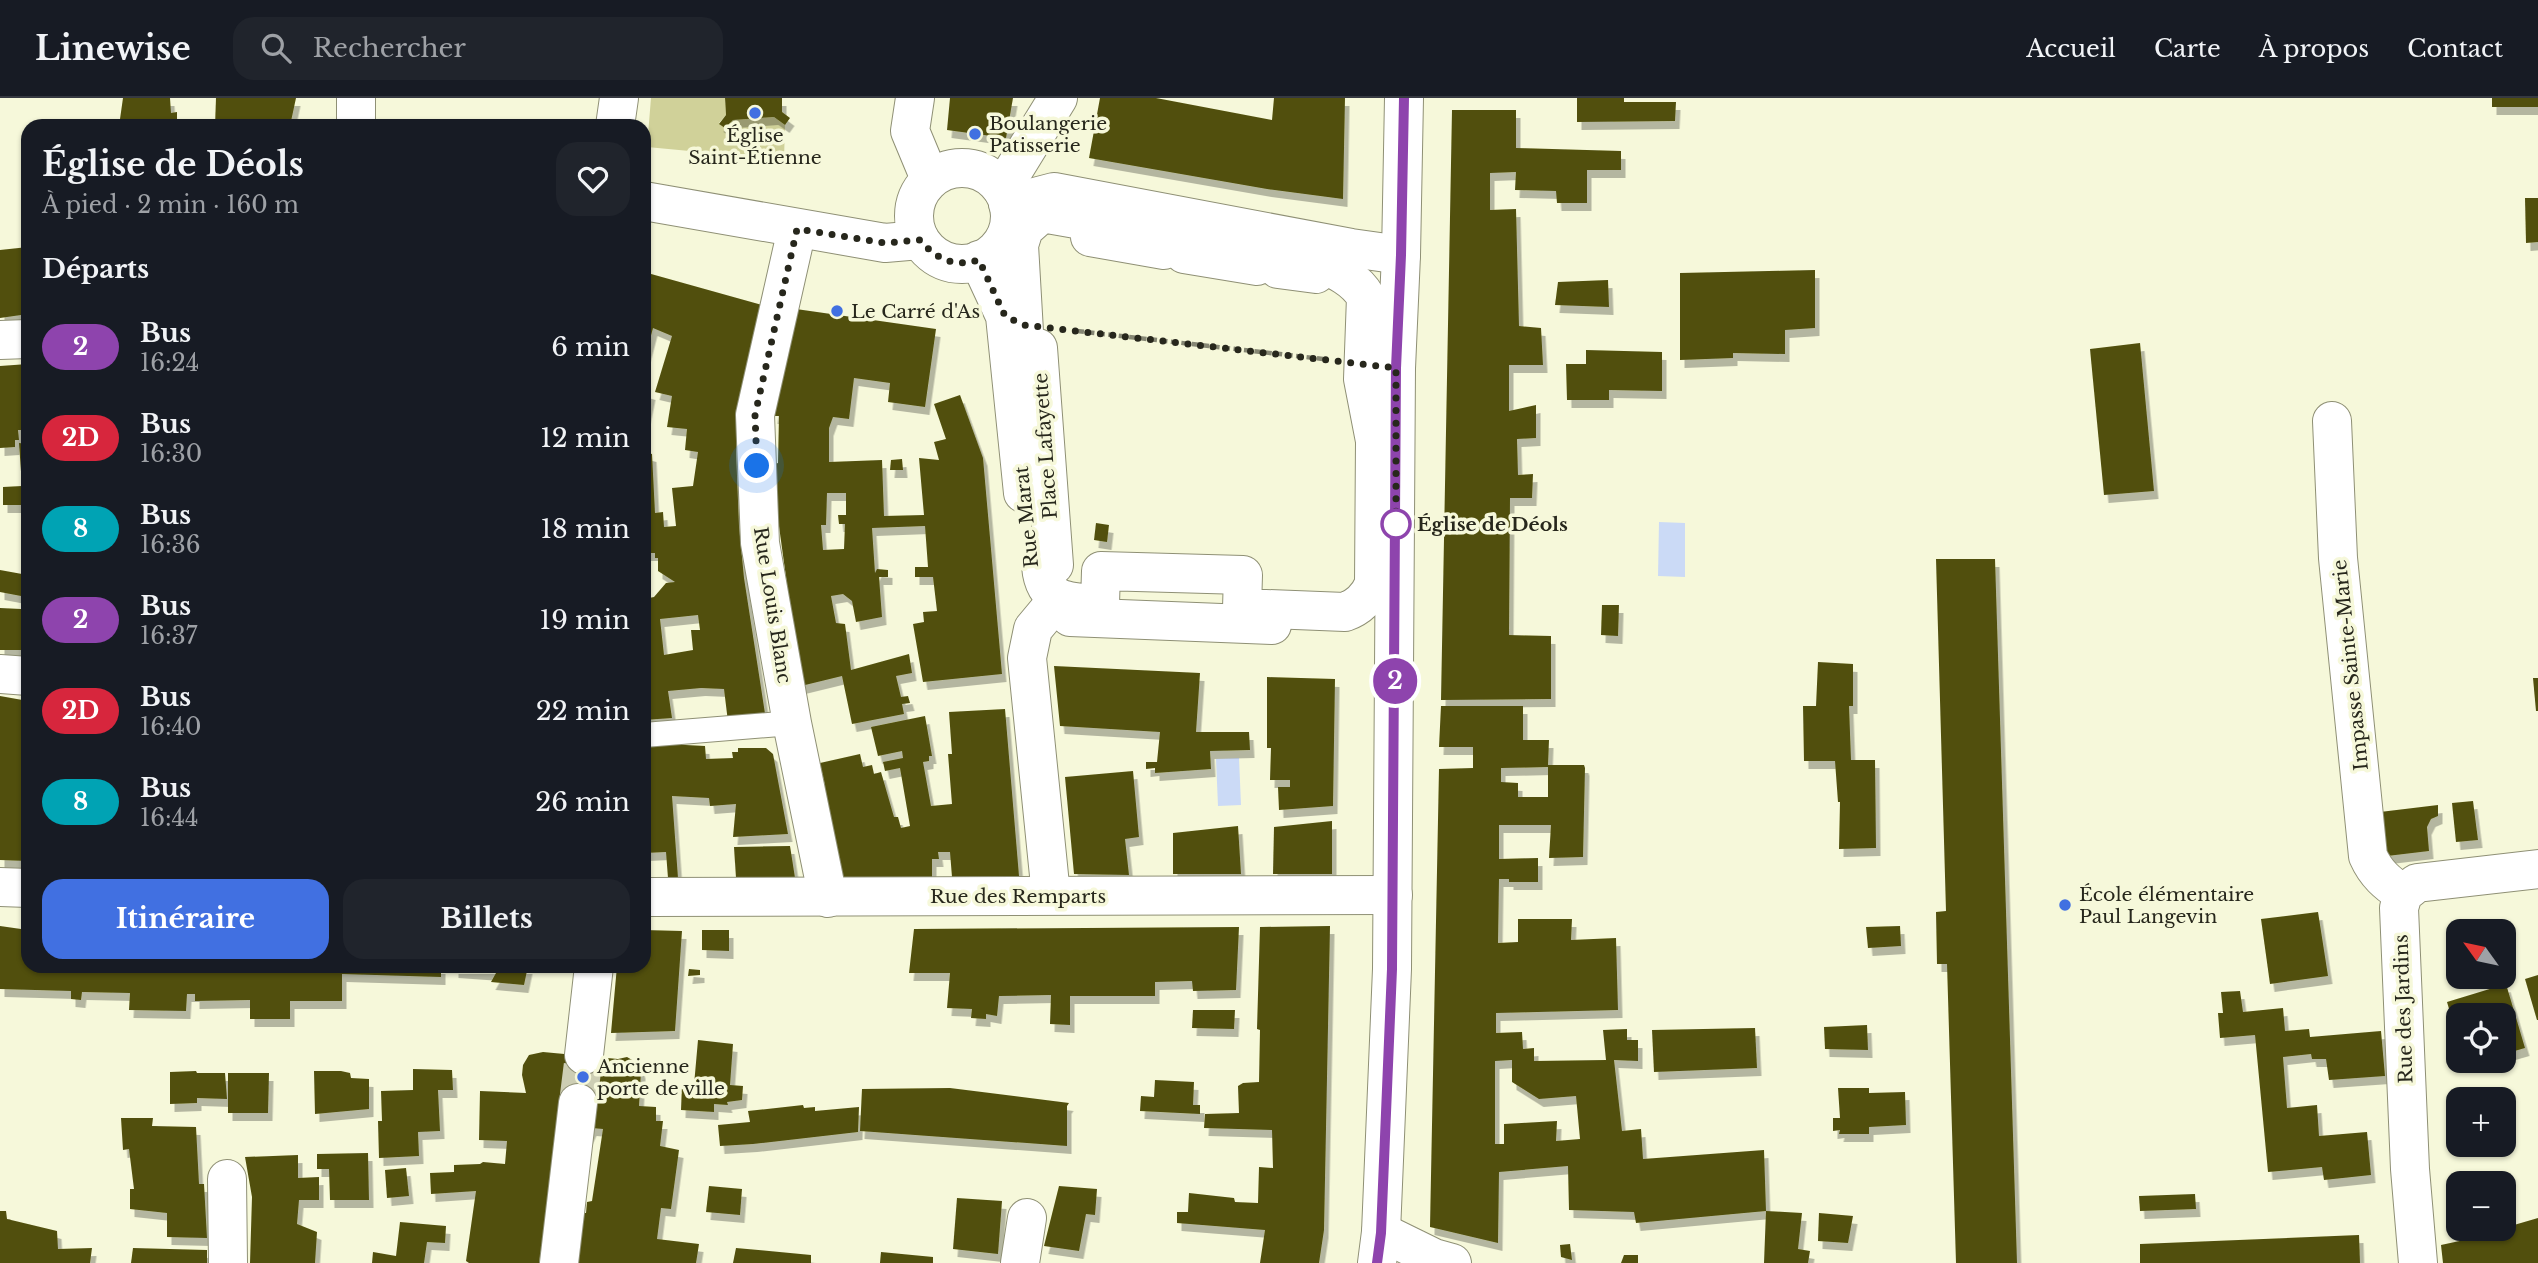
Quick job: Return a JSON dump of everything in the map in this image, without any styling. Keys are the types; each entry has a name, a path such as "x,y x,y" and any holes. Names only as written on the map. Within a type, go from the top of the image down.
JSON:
{"street":[{"path":"356,98 356,119"},
{"path":"616,119 619,98"},
{"path":"915,98 910,131 930,179"},
{"path":"1005,197 1058,98"},
{"path":"1404,98 1396,368 1393,895 1379,1248 1452,1263"},
{"path":"960,168 976,170 990,177 1005,197 1010,218 1007,231 992,253 979,260 966,264 940,259 920,240 914,225 914,208 920,192 930,179 944,171 960,168"},
{"path":"1005,197 1054,191 1351,248 1401,255"},
{"path":"651,202 885,243 920,240"},
{"name":"Place Lafayette","path":"1050,213 1093,222 1090,237 1164,250 1167,235 1186,239 1184,254 1257,266 1260,251 1280,254 1278,269 1315,275 1318,262 1338,271 1361,289 1366,297 1363,363 1363,379 1375,441 1374,584 1366,599 1354,609 1345,612 1242,608 1243,575 1101,570 1100,604 1065,601 1052,593 1041,566 1054,565 1038,348 1025,349 1019,245 1024,229 1036,216 1050,213"},
{"name":"Rue Louis Blanc","path":"797,229 755,415 760,543 792,723 828,898"},
{"name":"Rue Marat","path":"979,260 1005,316 1032,583 1048,611"},
{"path":"0,340 21,338"},
{"name":"Impasse Sainte-Marie","path":"2332,421 2338,558 2368,856 2385,882 2403,894"},
{"path":"1051,895 1027,658 1033,629 1048,611 1072,617 1396,627"},
{"path":"0,674 21,676"},
{"path":"2403,894 2417,883 2538,869"},
{"path":"0,887 21,888"},
{"name":"Rue des Jardins","path":"2403,894 2399,908 2400,935 2410,1168 2418,1263"},
{"name":"Rue des Remparts","path":"651,897 1393,895"},
{"path":"584,1055 593,973"},
{"path":"559,1263 578,1103"},
{"path":"227,1179 228,1263"},
{"path":"1020,1263 1027,1218"}],"lane":[{"path":"651,734 792,723"}],"path":[{"path":"1024,325 1363,363"}],"green space":[{"path":"651,98 725,98 726,115 719,123 725,128 733,120 774,117 785,125 784,160 651,147"}],"water":[{"path":"1659,522 1685,523 1685,577 1658,576"},
{"path":"1239,758 1241,805 1218,806 1216,759"}],"building":[{"path":"123,98 170,98 171,113 177,112 177,119 120,119"},
{"path":"216,98 296,98 292,119 215,119"},
{"name":"Église Saint-Étienne","path":"725,98 782,98 782,112 790,118 785,125 774,117 733,120 725,128 719,124 726,115"},
{"path":"950,98 1013,98 1006,138 947,130"},
{"path":"1100,98 1156,98 1272,120 1274,98 1345,98 1343,199 1267,189 1089,158"},
{"path":"1577,98 1676,102 1675,121 1577,122"},
{"path":"2492,98 2538,98 2538,107 2492,107"},
{"path":"1452,110 1516,110 1516,148 1621,151 1621,170 1587,170 1587,203 1557,203 1556,191 1515,190 1516,172 1490,173 1490,210 1516,209 1519,326 1541,328 1543,365 1509,365 1509,411 1536,405 1536,438 1517,439 1518,475 1533,474 1532,498 1510,498 1509,635 1551,636 1551,699 1441,700"},
{"path":"2525,198 2538,198 2538,242 2526,243"},
{"path":"21,248 21,315 0,318 0,250"},
{"path":"1815,270 1815,328 1785,330 1785,354 1733,353 1733,358 1680,360 1680,273"},
{"path":"651,274 762,305 740,409 736,450 744,578 766,720 728,722 724,689 701,688 668,691 672,718 651,720 651,598 666,583 675,582 658,571 658,558 655,558 655,553 651,553 651,454 655,513 663,512 664,527 676,526 672,488 693,486 698,452 685,450 687,429 667,427 672,396 655,392 672,336 653,328 651,336","holes":["698,615 700,630 691,630 693,650 664,655 660,619"]},
{"path":"1608,280 1609,307 1555,305 1558,282"},
{"path":"789,308 936,329 925,407 888,402 890,383 854,378 849,419 833,417 829,428 829,462 882,460 884,516 924,515 919,458 939,460 934,442 946,439 934,404 960,395 983,458 1002,674 923,682 913,624 924,622 923,612 937,611 933,577 915,577 915,567 928,567 925,526 872,528 875,573 877,569 888,570 888,577 879,577 882,617 856,622 852,601 843,594 831,596 836,623 845,624 851,670 909,654 912,673 896,676 901,697 908,696 910,703 902,704 904,714 852,724 842,676 801,686 774,490 775,464 778,463 779,416 773,416","holes":["827,493 846,493 846,515 838,515 839,524 845,524 844,549 823,550 821,525 826,525"]},
{"path":"2140,343 2154,491 2104,495 2090,349"},
{"path":"1586,350 1662,352 1662,391 1609,390 1609,400 1567,400 1566,364 1586,364"},
{"path":"21,364 21,430 18,430 19,440 15,440 15,447 0,448 0,366"},
{"path":"902,459 903,470 890,470 891,460"},
{"path":"21,486 21,505 3,505 3,487"},
{"path":"1096,523 1109,525 1107,542 1094,540"},
{"path":"1936,559 1995,559 2017,1263 1956,1263 1947,964 1937,964 1936,912 1946,911"},
{"path":"0,570 21,574 21,596 0,592"},
{"path":"1602,605 1619,605 1618,636 1601,635"},
{"path":"0,608 21,609 21,650 0,650"},
{"path":"1818,662 1853,664 1853,706 1849,706 1851,760 1875,760 1876,848 1839,849 1840,802 1835,761 1804,761 1803,706 1816,706"},
{"path":"1054,666 1200,673 1196,732 1249,732 1250,750 1210,751 1211,769 1155,773 1155,768 1146,769 1146,762 1157,762 1160,732 1060,726"},
{"path":"1267,677 1335,679 1333,806 1279,810 1278,787 1290,787 1290,780 1270,780"},
{"path":"2533,678 2538,678 2538,711 2536,711"},
{"path":"0,696 21,700 21,861 0,860"},
{"path":"1441,706 1523,706 1523,740 1549,740 1548,765 1584,765 1585,768 1583,857 1549,858 1551,825 1499,825 1499,859 1538,858 1538,882 1509,882 1509,879 1499,879 1498,943 1518,942 1518,919 1572,919 1571,940 1616,938 1618,1010 1496,1013 1496,1033 1522,1032 1523,1049 1534,1048 1534,1061 1606,1060 1603,1030 1627,1029 1627,1040 1638,1040 1638,1061 1614,1060 1622,1131 1641,1129 1643,1159 1764,1150 1766,1211 1636,1223 1634,1212 1569,1210 1568,1166 1499,1172 1498,1243 1430,1227 1439,769 1473,768 1473,747 1439,747","holes":["1548,767 1548,797 1518,797 1518,783 1501,782 1501,768","1512,1060 1512,1082 1539,1099 1576,1096 1580,1139 1556,1141 1557,1121 1504,1124 1504,1144 1495,1144 1495,1061"]},
{"path":"1005,709 1019,876 952,877 950,852 938,852 939,859 932,859 932,877 840,877 821,787 825,786 820,763 860,754 863,767 872,765 874,774 881,772 894,817 898,817 901,828 910,826 900,768 885,771 883,762 903,758 902,751 878,756 871,727 925,716 932,756 929,756 929,761 923,762 931,806 952,804 948,754 952,754 949,712"},
{"path":"651,746 705,746 706,759 733,758 732,752 738,752 738,748 766,748 773,754 788,834 733,837 736,804 710,806 709,798 672,796 678,878 668,878 666,852 651,853"},
{"path":"1133,771 1139,837 1125,839 1129,875 1074,874 1065,777"},
{"path":"2473,801 2478,840 2456,842 2452,803"},
{"path":"2438,805 2438,816 2431,819 2427,827 2429,851 2387,856 2380,812"},
{"path":"1332,821 1332,874 1273,874 1274,827"},
{"path":"1238,826 1241,874 1173,874 1173,833"},
{"path":"790,846 795,878 736,878 734,847"},
{"path":"2318,912 2328,976 2270,984 2261,919"},
{"path":"0,926 21,929 21,973 441,973 441,977 342,974 342,1001 290,1001 290,1019 250,1019 250,1000 195,1001 195,994 187,994 186,1011 129,1010 130,993 82,992 81,1000 71,999 71,991 0,989"},
{"path":"1330,926 1324,1230 1319,1263 1260,1263 1265,1230 1177,1223 1177,1212 1188,1212 1189,1193 1234,1198 1235,1202 1258,1203 1259,1167 1273,1168 1272,1130 1204,1128 1205,1114 1239,1113 1238,1086 1259,1082 1260,1030 1257,1029 1260,927"},
{"path":"1900,926 1901,946 1868,948 1866,927"},
{"path":"1239,927 1236,990 1193,991 1192,981 1155,982 1155,996 1070,996 1070,1025 1050,1024 1051,995 999,996 997,1016 986,1014 986,1019 971,1018 972,1009 947,1008 950,973 909,973 914,929"},
{"path":"651,930 682,931 675,1031 611,1033 616,973 651,973"},
{"path":"702,930 729,930 729,951 702,950"},
{"path":"689,969 700,970 700,975 688,976"},
{"path":"496,973 527,973 524,985 491,982"},
{"path":"2538,975 2538,1020 2537,1020 2525,979"},
{"path":"2490,989 2507,989 2512,1003 2447,1003"},
{"path":"2240,991 2243,1012 2283,1008 2285,1031 2309,1029 2310,1037 2381,1031 2385,1076 2329,1080 2326,1059 2312,1059 2311,1054 2283,1057 2287,1108 2317,1105 2319,1136 2367,1132 2371,1175 2324,1180 2322,1167 2268,1172 2255,1035 2220,1038 2218,1013 2223,1013 2221,992"},
{"path":"1193,1010 1235,1010 1234,1029 1192,1028"},
{"path":"2516,1018 2525,1048 2516,1051"},
{"path":"1867,1025 1868,1050 1825,1049 1824,1027"},
{"path":"1755,1028 1757,1068 1654,1072 1652,1030"},
{"path":"698,1040 733,1044 730,1085 743,1086 742,1100 727,1102 728,1105 714,1104 714,1112 681,1110 682,1085 694,1085"},
{"path":"543,1052 618,1059 627,1057 639,1064 639,1106 656,1107 656,1121 663,1121 660,1146 679,1150 671,1209 661,1208 657,1239 699,1244 696,1263 578,1263 583,1213 586,1213 587,1202 592,1201 603,1129 592,1128 544,1231 539,1263 466,1261 476,1191 431,1194 430,1173 454,1172 454,1165 483,1162 505,1164 507,1141 479,1140 480,1091 526,1093 523,1065 529,1055"},
{"path":"413,1069 452,1070 453,1090 438,1090 440,1131 418,1132 419,1156 379,1158 378,1121 382,1121 381,1091 413,1090"},
{"path":"314,1071 341,1071 350,1073 351,1078 369,1079 369,1109 315,1114"},
{"path":"170,1072 225,1073 227,1099 197,1098 197,1103 170,1104"},
{"path":"228,1073 269,1073 268,1113 228,1113"},
{"path":"1155,1080 1194,1082 1193,1105 1200,1105 1200,1114 1140,1111 1141,1096 1154,1097"},
{"path":"950,1088 1069,1103 1067,1146 860,1131 862,1089"},
{"path":"1838,1088 1869,1088 1869,1093 1905,1092 1906,1125 1869,1127 1869,1134 1839,1134 1840,1130 1833,1131 1833,1118 1840,1118"},
{"path":"803,1105 804,1108 815,1107 815,1111 859,1107 858,1132 720,1146 718,1125 750,1122 748,1111"},
{"path":"121,1118 153,1118 152,1126 196,1127 199,1184 204,1184 207,1238 167,1237 167,1213 130,1209 130,1189 134,1189 129,1149 123,1150"},
{"path":"368,1153 369,1200 330,1200 329,1169 317,1169 317,1154"},
{"path":"298,1155 298,1178 319,1177 319,1200 299,1200 297,1224 317,1232 315,1263 250,1263 252,1197 245,1157"},
{"path":"406,1168 409,1196 387,1198 385,1170"},
{"path":"709,1186 742,1189 740,1215 706,1212"},
{"path":"1059,1186 1097,1189 1095,1215 1086,1214 1079,1251 1044,1246"},
{"path":"2195,1194 2196,1209 2140,1211 2139,1196"},
{"path":"957,1198 1002,1201 998,1254 953,1249"},
{"path":"0,1211 6,1211 7,1219 57,1231 58,1249 92,1248 90,1263 0,1263"},
{"path":"1766,1211 1802,1213 1798,1249 1810,1251 1808,1263 1764,1263"},
{"path":"1819,1213 1853,1216 1848,1243 1818,1241"},
{"path":"2538,1218 2538,1263 2443,1263 2441,1245 2460,1241 2516,1241 2516,1224"},
{"path":"400,1222 446,1226 445,1243 427,1242 424,1263 372,1263 373,1252 396,1256"},
{"path":"2359,1235 2360,1263 2140,1263 2140,1244"},
{"path":"1570,1244 1572,1260 1561,1257 1560,1245"},
{"path":"133,1248 207,1250 207,1263 131,1263"},
{"path":"736,1248 811,1255 811,1263 733,1263"},
{"path":"881,1252 933,1257 933,1263 880,1263"},
{"path":"1624,1255 1638,1255 1638,1263 1621,1263"}],"tunnel":[{"path":"578,1103 584,1055"}],"bus line":[{"name":"2","path":"1377,1263 1381,1233 1392,969 1396,368 1404,98"}],"place":[{"name":"Église Saint-Étienne","path":"755,113"},
{"name":"Boulangerie Patisserie","path":"975,134"},
{"name":"Le Carré d'As","path":"837,311"},
{"name":"Église de Déols","path":"1396,524"},
{"name":"École élémentaire Paul Langevin","path":"2065,905"},
{"name":"Ancienne porte de ville","path":"583,1077"}],"route":[{"path":"757,466 755,415 797,229 885,243 920,240 940,259 966,264 979,260 1005,316 1024,325 1396,368 1396,524"}]}
